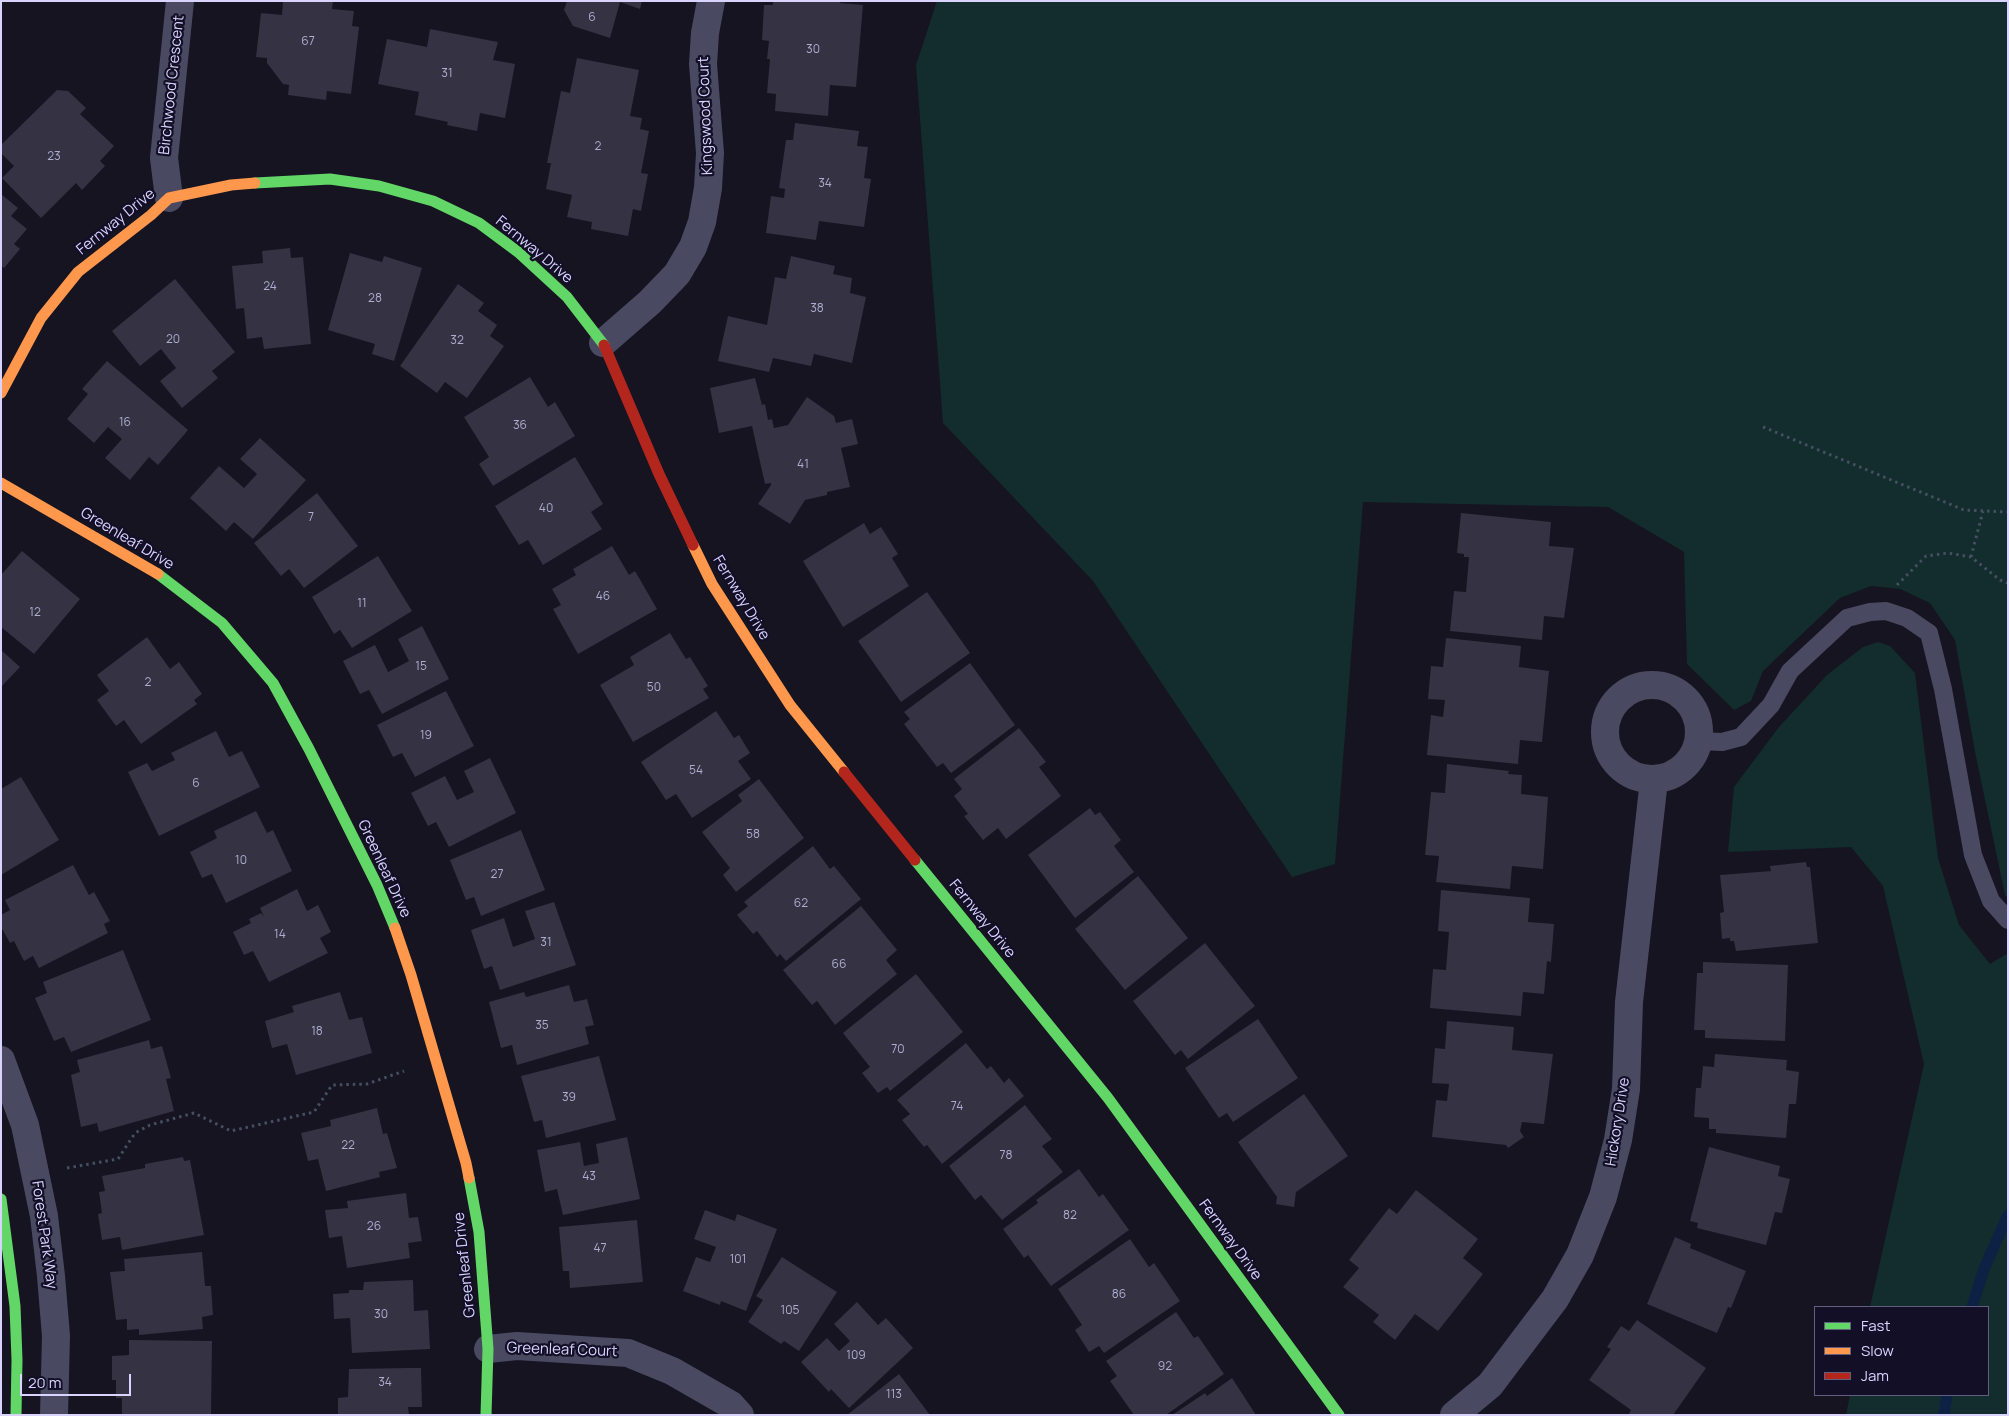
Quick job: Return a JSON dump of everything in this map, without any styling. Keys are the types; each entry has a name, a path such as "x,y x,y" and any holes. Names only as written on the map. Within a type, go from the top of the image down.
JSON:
{"street":[{"name":"Birchwood Crescent","path":"169,198 164,158 180,1"},
{"name":"Kingswood Court","path":"603,343 650,302 677,274 693,247 702,222 708,188 710,153 702,64 711,1"},
{"name":"Fernway Drive","path":"1,393 42,318 78,272 151,215 169,198 231,185 282,180 330,180 379,186 433,202 479,223 518,252 567,297 603,343 659,474 712,584 790,705 1108,1098 1339,1415"},
{"name":"Greenleaf Drive","path":"1,483 160,575 222,623 273,683 309,749 377,885 403,950 466,1163 478,1232 488,1349 486,1415"},
{"path":"1656,684 1670,688 1684,697 1694,709 1699,725 1699,741 1694,756 1683,768 1669,777 1654,780 1638,778 1624,771 1614,760 1607,746 1604,731 1608,716 1615,702 1626,692 1640,686 1656,684"},
{"name":"Hickory Drive","path":"1454,1415 1490,1386 1555,1298 1580,1255 1603,1197 1618,1140 1626,1089 1628,1002 1654,780"},
{"name":"Forest Park Way","path":"1,1060 25,1125 44,1216 52,1276 55,1329 54,1415"},
{"path":"1,1199 15,1306 17,1360 16,1415"},
{"name":"Greenleaf Court","path":"488,1349 517,1346 628,1353 672,1371 731,1405 740,1415"}],"lane":[{"path":"1699,741 1722,742 1741,737 1771,705 1790,671 1847,618 1870,612 1886,611 1907,618 1929,633 1943,689 1973,855 1991,901 2008,920"}],"path":[{"path":"1763,427 1964,510 2008,512"},
{"path":"1971,557 1983,511"},
{"path":"1886,611 1891,591 1926,556 1948,554 1971,557 2000,580 2008,583"},
{"path":"64,1168 118,1159 135,1133 150,1125 194,1113 231,1132 314,1112 332,1085 367,1084 410,1070"}],"green space":[{"path":"937,1 2008,1 2008,898 2005,895 1975,752 1955,640 1930,603 1900,589 1871,586 1840,598 1763,671 1751,701 1734,710 1687,664 1684,552 1608,507 1363,502 1335,864 1292,877 1093,581 943,423 916,65"},
{"path":"1878,642 1890,646 1915,673 1938,858 1959,925 1990,964 2008,953 2008,1415 1846,1415 1850,1396 1989,1396 1989,1306 1870,1306 1924,1064 1883,886 1851,847 1728,852 1734,787 1779,727 1827,675 1863,647"}],"building":[{"path":"283,1 333,1 332,9 354,11 352,26 359,27 351,94 327,91 326,100 288,95 289,85 283,84 267,63 267,58 256,57 261,13 282,15"},
{"path":"567,1 642,1 640,9 620,2 610,38 573,26 564,10"},
{"path":"773,1 840,1 840,3 863,5 856,87 830,85 828,116 775,111 776,94 767,93 770,59 767,59 769,41 762,40 764,5 773,5"},
{"path":"430,29 498,42 493,60 515,64 505,118 480,113 477,131 447,125 448,122 415,115 419,92 378,84 387,39 427,47"},
{"path":"577,58 639,70 630,116 642,118 640,129 649,131 641,173 648,174 641,211 633,209 628,236 591,229 592,222 567,217 572,195 546,189 551,163 547,163 561,91 570,93"},
{"path":"57,90 68,91 86,108 80,114 114,146 100,161 105,166 82,190 76,183 41,218 2,178 14,166 1,153 1,145"},
{"path":"795,123 859,131 857,146 868,147 864,178 871,179 864,227 819,221 816,240 766,233 771,196 784,198 785,189 779,188 786,140 793,140"},
{"path":"1,194 18,208 11,216 27,229 14,244 20,249 4,268 1,266"},
{"path":"290,248 291,258 303,257 311,344 264,349 262,337 247,339 244,308 236,309 232,266 263,263 262,251"},
{"path":"350,253 382,262 384,256 422,268 394,361 372,354 375,344 328,330"},
{"path":"791,256 835,266 833,274 852,278 850,293 866,297 852,363 814,354 811,366 773,358 769,372 718,361 728,316 767,325 775,277 786,279"},
{"path":"175,279 235,352 212,371 218,378 182,408 160,381 176,368 161,349 140,366 112,331"},
{"path":"458,284 484,303 478,311 497,325 490,336 504,346 467,398 445,382 437,393 400,366"},
{"path":"107,361 188,430 158,465 149,457 130,480 105,458 122,439 108,427 94,443 67,419 88,394 82,389"},
{"path":"530,377 548,407 555,402 575,436 493,486 479,464 489,457 464,417"},
{"path":"755,378 762,405 765,404 768,420 772,419 774,428 788,425 807,397 834,416 836,423 852,419 858,444 841,448 850,487 827,492 827,495 805,500 790,524 758,504 771,483 765,484 752,426 719,433 710,388"},
{"path":"260,438 306,480 253,539 234,522 226,531 190,498 219,466 244,488 257,474 240,459"},
{"path":"575,457 603,504 591,512 602,529 543,565 528,540 519,545 495,506"},
{"path":"317,493 358,546 304,588 289,569 281,576 254,543"},
{"path":"1461,513 1551,522 1549,546 1574,548 1564,618 1544,616 1542,640 1450,631 1454,591 1466,592 1469,557 1464,557 1464,554 1457,553"},
{"path":"864,523 870,534 881,527 898,554 892,558 909,586 843,627 803,561"},
{"path":"612,546 629,575 635,571 657,609 578,654 553,609 561,605 552,589 576,575 573,569"},
{"path":"22,551 80,599 34,654 1,627 1,575"},
{"path":"378,556 412,611 352,648 340,630 334,634 312,597"},
{"path":"927,592 970,653 901,702 858,641"},
{"path":"422,626 449,679 382,714 369,690 360,694 343,661 375,645 388,672 409,661 398,639"},
{"path":"670,633 686,659 690,657 708,686 703,689 709,698 633,742 600,685 634,665 630,657"},
{"path":"147,637 170,669 179,662 202,694 194,700 197,704 141,744 124,720 116,726 97,700 109,691 97,675"},
{"path":"1446,638 1521,646 1519,667 1549,671 1542,742 1520,740 1518,764 1427,755 1431,715 1443,717 1445,700 1428,699 1431,666 1443,667"},
{"path":"1,650 20,667 1,687"},
{"path":"970,663 1015,725 951,773 943,763 937,767 904,724 910,719 904,712"},
{"path":"446,691 474,746 415,777 402,753 393,757 377,725"},
{"path":"716,711 734,738 739,735 750,753 738,761 751,779 692,818 676,794 666,800 641,762"},
{"path":"1019,728 1046,762 1039,767 1061,796 1006,839 998,828 983,840 964,816 968,814 954,796 962,789 954,779"},
{"path":"216,731 229,757 242,751 260,787 159,836 128,772 147,763 152,771 175,760 171,753"},
{"path":"490,758 516,813 449,847 436,822 428,826 411,793 445,776 457,800 474,792 464,771"},
{"path":"1447,764 1509,771 1508,774 1522,775 1521,794 1548,797 1543,869 1512,866 1510,889 1436,882 1439,856 1425,855 1431,792 1445,793"},
{"path":"21,777 59,840 1,875 1,789"},
{"path":"759,779 804,838 736,892 723,875 730,868 702,832 742,801 738,795"},
{"path":"1090,808 1095,815 1100,812 1121,840 1114,846 1134,872 1075,918 1028,855"},
{"path":"256,811 267,833 273,830 292,871 226,903 212,874 202,878 190,852 217,838 214,831"},
{"path":"521,830 545,890 481,916 474,897 466,900 450,860"},
{"path":"813,846 830,869 834,866 861,899 786,961 780,954 777,957 757,931 753,934 737,915 748,906 744,902"},
{"path":"1806,862 1807,867 1810,867 1818,943 1736,951 1734,941 1730,941 1730,938 1722,939 1720,913 1724,912 1720,875 1771,871 1770,866"},
{"path":"73,865 89,895 94,892 110,921 104,924 108,933 39,968 33,956 24,961 14,941 10,943 1,927 1,915 10,910 5,900"},
{"path":"1138,876 1188,938 1125,990 1075,929"},
{"path":"297,889 307,911 318,905 331,932 320,938 328,953 269,982 253,951 244,955 233,932 251,923 249,919 261,913 264,917 260,908"},
{"path":"1441,890 1530,898 1528,922 1554,924 1551,962 1547,961 1544,994 1523,992 1521,1016 1430,1008 1433,969 1446,970 1449,932 1438,931"},
{"path":"554,902 576,965 500,990 492,966 484,969 471,930 504,918 513,947 535,939 525,911"},
{"path":"861,906 897,950 886,960 897,974 835,1025 817,1001 812,1005 783,970"},
{"path":"1205,943 1255,1006 1188,1059 1181,1050 1175,1055 1133,1001"},
{"path":"123,950 151,1020 71,1052 64,1037 54,1041 35,998 47,993 43,982"},
{"path":"1703,962 1788,965 1785,1041 1705,1038 1705,1030 1694,1030 1697,973 1703,973"},
{"path":"916,974 963,1032 890,1091 887,1087 878,1093 862,1073 870,1067 843,1033"},
{"path":"569,985 574,1002 587,999 594,1025 585,1027 589,1044 517,1065 512,1045 501,1048 489,1002 524,992 526,997"},
{"path":"340,992 349,1020 362,1017 372,1053 296,1075 287,1044 272,1048 265,1021 294,1012 292,1006"},
{"path":"1258,1019 1298,1078 1233,1122 1227,1113 1219,1118 1185,1068"},
{"path":"1447,1021 1514,1027 1512,1050 1553,1054 1544,1124 1522,1122 1520,1131 1524,1137 1508,1148 1506,1145 1432,1137 1436,1100 1447,1101 1449,1084 1432,1083 1435,1048 1445,1049"},
{"path":"149,1040 151,1049 162,1046 171,1078 166,1079 174,1111 99,1132 97,1123 81,1127 71,1075 80,1072 77,1060"},
{"path":"966,1043 987,1069 991,1066 1004,1083 1009,1078 1024,1096 942,1164 927,1145 924,1147 902,1120 910,1114 897,1100"},
{"path":"1715,1054 1787,1060 1786,1070 1799,1072 1796,1104 1789,1104 1786,1138 1716,1133 1716,1129 1709,1129 1709,1118 1694,1117 1696,1088 1701,1088 1703,1066 1714,1067"},
{"path":"599,1056 616,1120 546,1138 542,1120 534,1122 521,1076"},
{"path":"1304,1094 1348,1156 1296,1192 1294,1207 1276,1204 1277,1197 1238,1142"},
{"path":"1025,1105 1052,1139 1042,1146 1063,1172 1002,1220 981,1195 975,1200 949,1166"},
{"path":"377,1108 383,1134 387,1133 397,1168 379,1172 380,1177 326,1191 318,1159 308,1161 301,1133 331,1126 330,1120"},
{"path":"627,1137 640,1199 563,1215 557,1189 545,1192 537,1150 580,1142 584,1166 599,1163 596,1144"},
{"path":"1709,1147 1780,1166 1778,1176 1790,1179 1782,1213 1775,1212 1766,1245 1697,1228 1698,1223 1690,1221"},
{"path":"183,1157 184,1161 190,1160 204,1235 122,1250 120,1237 102,1240 98,1214 102,1213 99,1192 105,1191 102,1176 145,1168 145,1164"},
{"path":"1079,1169 1099,1197 1103,1194 1129,1230 1051,1286 1028,1255 1024,1258 1003,1229 1038,1203 1036,1200"},
{"path":"1416,1190 1478,1239 1463,1258 1483,1274 1438,1331 1415,1314 1395,1340 1373,1322 1379,1315 1343,1287 1359,1268 1349,1260 1389,1208 1397,1214"},
{"path":"406,1193 409,1218 418,1217 422,1241 408,1243 410,1258 347,1268 342,1236 329,1238 325,1210 348,1208 347,1201"},
{"path":"705,1210 735,1221 737,1214 777,1229 746,1311 721,1301 720,1305 683,1291 696,1257 710,1262 716,1247 694,1239"},
{"path":"637,1220 643,1282 570,1288 569,1271 563,1271 559,1227"},
{"path":"1675,1237 1691,1244 1690,1248 1746,1271 1731,1308 1728,1307 1717,1333 1647,1304"},
{"path":"1130,1239 1149,1267 1154,1263 1180,1301 1104,1353 1099,1346 1089,1352 1075,1330 1082,1325 1058,1289"},
{"path":"202,1252 205,1286 211,1286 213,1315 202,1317 203,1329 139,1335 139,1329 127,1330 127,1319 116,1320 110,1272 125,1271 124,1259"},
{"path":"782,1257 837,1292 799,1351 784,1341 781,1344 748,1322 763,1300 756,1296"},
{"path":"413,1280 414,1311 428,1310 430,1349 352,1353 350,1318 334,1319 333,1294 349,1293 349,1290 363,1290 364,1282"},
{"path":"857,1302 878,1325 886,1318 913,1348 849,1408 831,1389 829,1392 801,1362 827,1338 839,1351 850,1341 834,1324"},
{"path":"1176,1312 1194,1338 1198,1336 1224,1374 1166,1415 1134,1415 1110,1381 1117,1376 1106,1361"},
{"path":"1637,1320 1706,1368 1673,1415 1631,1415 1629,1414 1631,1410 1589,1380 1611,1349 1607,1347 1621,1326 1629,1331"},
{"path":"129,1340 212,1341 211,1415 122,1415 122,1398 116,1398 116,1380 112,1380 112,1356 129,1355"},
{"path":"421,1368 422,1407 408,1407 409,1415 338,1415 338,1398 348,1397 349,1369"},
{"path":"899,1374 930,1415 847,1415"},
{"path":"1232,1378 1256,1415 1172,1415 1205,1393 1207,1396"}],"waterway":[{"path":"1972,1306 1984,1269 2008,1215"},
{"path":"1944,1415 1947,1396"}],"traffic: fast":[{"path":"255,183 330,179 379,186 433,201 479,223 518,252 567,297 604,345"},
{"path":"158,574 222,623 273,683 309,749 377,885 395,928"},
{"path":"915,860 1108,1098 1339,1415"},
{"path":"469,1178 479,1232 488,1349 486,1415"},
{"path":"1,1199 15,1306 17,1360 16,1415"}],"traffic: slow":[{"path":"1,393 41,318 78,272 151,215 169,198 231,185 255,183"},
{"path":"1,483 158,574"},
{"path":"693,545 712,584 790,705 844,772"},
{"path":"395,928 411,975 469,1178"}],"traffic: jam":[{"path":"604,345 659,474 693,545"},
{"path":"844,772 915,860"}]}
